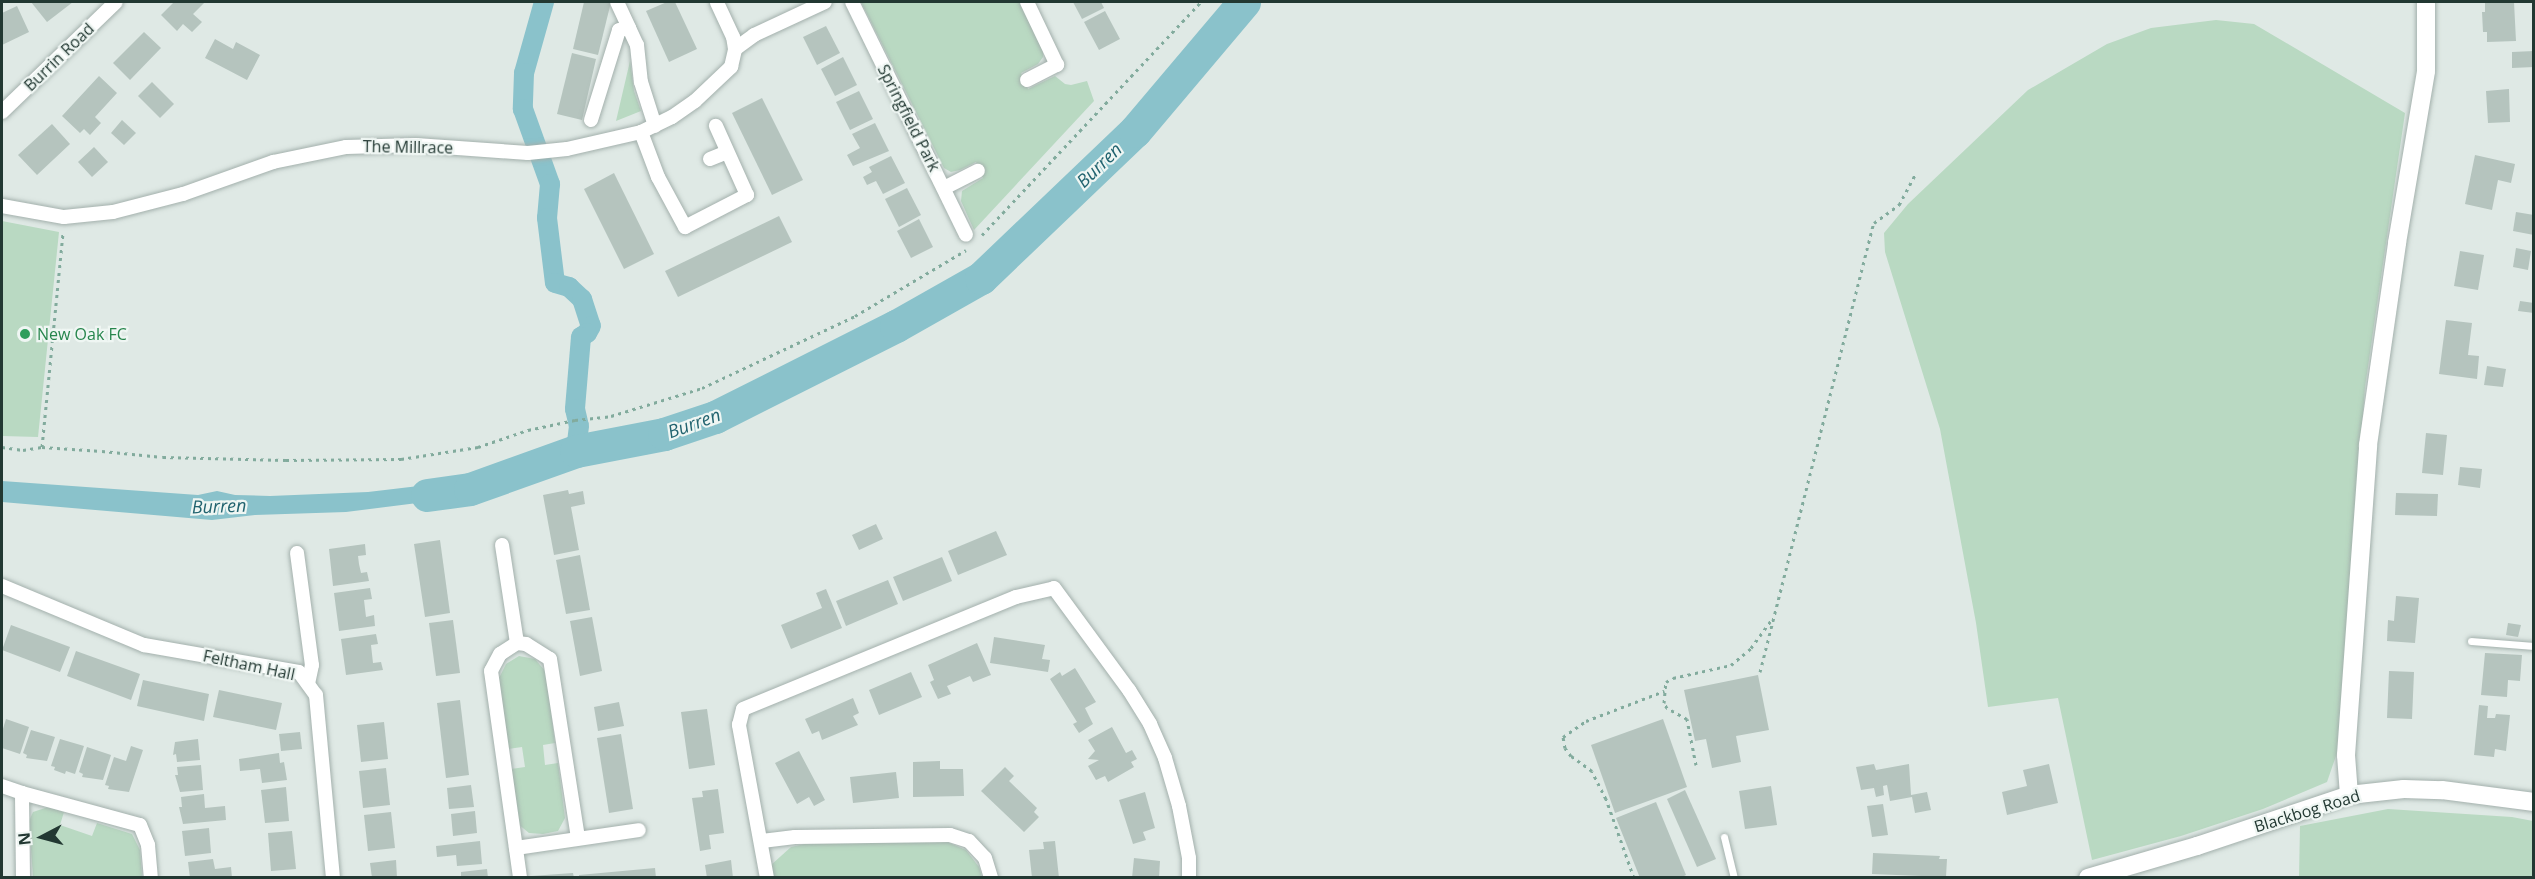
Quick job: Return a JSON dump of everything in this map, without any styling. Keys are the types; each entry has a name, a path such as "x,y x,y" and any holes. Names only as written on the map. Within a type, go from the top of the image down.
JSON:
{"street":[{"name":"Burrin Road","path":"2,112 116,2"},
{"path":"617,2 638,45 641,82 654,126"},
{"path":"717,2 733,37 735,49 754,35 825,2"},
{"name":"Springfield Park","path":"852,2 972,240"},
{"path":"1026,80 1057,65 1027,2"},
{"path":"2349,795 2346,755 2368,446 2397,243 2426,71 2426,2"},
{"path":"591,120 619,30 629,28"},
{"name":"The Millrace","path":"2,206 64,217 103,214 145,205 273,162 346,147 416,145 528,153 548,152 641,132 672,117 718,82 731,67 735,49"},
{"path":"641,132 658,177 685,227 747,195 716,126"},
{"path":"710,159 727,152"},
{"path":"944,188 978,171"},
{"path":"502,545 516,644"},
{"path":"297,553 312,665 308,684"},
{"name":"Feltham Hall","path":"2,586 144,645 299,672 316,695 333,878"},
{"path":"767,878 739,725 743,710 1016,597 1054,588 1129,690 1150,724 1164,758 1179,806 1189,858 1189,878"},
{"path":"520,878 491,671 500,654 516,644 526,644 550,659 578,838"},
{"path":"2,786 140,825 148,845 152,878"},
{"name":"Blackbog Road","path":"2088,878 2197,846 2349,795 2404,789 2442,790 2533,802"},
{"path":"21,793 23,878"},
{"path":"516,848 639,830"},
{"path":"762,841 818,837 950,835 969,841 985,858 991,878"}],"lane":[{"path":"2471,641 2534,646"},
{"path":"1724,837 1734,878"}],"path":[{"path":"2,447 23,450 42,447 163,457 286,460 401,459 478,447 528,430 575,420 611,416 692,391 855,316 972,240 1201,2"},
{"path":"1760,672 1874,223 1899,205 1916,172"},
{"path":"42,447 64,217"},
{"path":"1696,765 1687,720 1667,708 1664,703 1666,682 1673,678 1731,665 1751,648 1773,618"},
{"path":"1634,878 1606,799 1592,771 1571,756 1565,748 1563,737 1586,721 1664,691"}],"green space":[{"path":"861,2 1021,2 1043,49 1043,57 1038,64 1021,73 1028,89 1055,76 1065,84 1071,85 1087,81 1094,101 974,230 961,201 962,191 983,178 976,162 951,172 944,168"},
{"path":"2216,20 2254,24 2405,113 2365,387 2338,750 2327,782 2263,809 2181,836 2092,860 2058,698 1988,707 1976,623 1940,429 1885,252 1884,233 1908,204 2028,90 2107,44 2151,28"},
{"path":"630,61 634,91 641,111 616,121"},
{"name":"New Oak FC","path":"2,221 59,232 38,437 2,436"},
{"path":"519,656 535,659 546,672 555,743 543,745 545,765 558,763 565,818 558,831 543,834 529,833 518,824 511,769 525,767 522,747 508,749 499,678 506,664"},
{"path":"48,807 64,812 60,825 92,836 97,823 132,834 140,850 142,877 33,877 29,821 33,812"},
{"path":"2388,809 2512,817 2533,821 2533,877 2299,877 2300,826"},
{"path":"945,841 966,850 979,867 982,877 772,877 771,865 791,847 809,843"}],"water":[{"path":"468,477 473,496 346,512 255,515 212,520 2,502 2,481 198,495 217,491 235,495 270,496 368,492 444,483"}],"building":[{"path":"31,2 73,2 47,22"},
{"path":"174,2 205,2 193,14 202,22 192,32 183,24 177,31 161,15"},
{"path":"584,2 611,2 598,55 573,49"},
{"path":"667,2 675,2 697,49 669,62 646,11"},
{"path":"1073,2 1101,2 1104,8 1082,19"},
{"path":"2485,2 2514,2 2516,41 2487,42 2487,32 2483,32 2482,12 2485,12"},
{"path":"17,6 29,32 2,45 2,13"},
{"path":"1105,11 1120,39 1099,50 1084,22"},
{"path":"826,26 840,53 817,65 803,37"},
{"path":"144,32 161,48 130,80 113,63"},
{"path":"215,39 233,49 236,42 260,55 247,80 205,58"},
{"path":"2534,51 2534,67 2512,68 2512,52"},
{"path":"572,53 596,59 582,120 557,114"},
{"path":"843,57 857,85 835,96 821,69"},
{"path":"99,76 117,93 95,117 101,123 90,135 84,129 80,133 62,116"},
{"path":"152,82 174,104 160,118 138,96"},
{"path":"2509,89 2510,122 2488,123 2486,91"},
{"path":"859,91 873,119 850,130 836,102"},
{"path":"762,98 803,180 772,195 732,113"},
{"path":"122,120 136,133 124,145 111,133"},
{"path":"875,123 889,151 853,166 847,155 860,148 852,134"},
{"path":"52,124 70,144 37,175 18,155"},
{"path":"94,147 108,162 92,177 78,162"},
{"path":"2475,155 2515,164 2511,183 2498,180 2492,210 2465,204"},
{"path":"891,156 905,183 883,194 876,181 867,185 863,177 872,172 869,167"},
{"path":"614,173 654,254 624,269 584,189"},
{"path":"907,188 921,215 899,227 885,199"},
{"path":"2516,212 2534,215 2534,235 2513,231"},
{"path":"779,216 792,242 678,297 665,271"},
{"path":"919,219 933,247 911,258 897,231"},
{"path":"2516,248 2531,251 2528,270 2513,267"},
{"path":"2460,251 2484,255 2478,290 2454,286"},
{"path":"2520,301 2534,303 2534,313 2518,311"},
{"path":"2446,320 2472,323 2468,355 2479,356 2477,379 2439,374"},
{"path":"2487,366 2506,369 2503,387 2484,385"},
{"path":"2426,433 2447,435 2443,475 2422,473"},
{"path":"2460,467 2482,469 2480,488 2458,485"},
{"path":"568,490 569,494 583,491 585,504 571,507 579,550 554,555 543,495"},
{"path":"2396,493 2438,494 2437,516 2395,515"},
{"path":"876,524 883,539 859,550 852,535"},
{"path":"996,531 1007,555 958,575 948,551"},
{"path":"440,540 450,613 425,617 414,544"},
{"path":"365,544 366,555 358,556 361,573 367,572 369,581 333,586 329,549"},
{"path":"580,555 590,610 566,614 556,560"},
{"path":"942,557 952,581 903,601 893,577"},
{"path":"888,580 898,604 846,626 836,601"},
{"path":"370,588 372,599 364,600 366,617 374,615 375,626 339,631 334,593"},
{"path":"826,589 842,628 791,649 781,625 822,608 816,593"},
{"path":"2396,596 2419,598 2415,643 2387,641 2388,620 2394,621"},
{"path":"592,617 602,671 580,676 570,621"},
{"path":"453,620 460,673 436,676 429,623"},
{"path":"2508,623 2521,625 2518,637 2506,635"},
{"path":"11,625 70,647 60,672 2,650"},
{"path":"376,634 378,644 371,645 373,663 381,662 383,670 346,675 341,639"},
{"path":"994,637 1045,645 1042,659 1050,660 1048,672 990,663"},
{"path":"977,643 991,675 973,682 970,676 947,686 951,694 938,699 930,682 934,680 928,665"},
{"path":"76,651 140,674 131,700 67,676"},
{"path":"2485,653 2522,655 2520,681 2508,680 2507,697 2481,695"},
{"path":"1075,668 1096,702 1085,708 1093,724 1079,733 1073,724 1077,722 1050,679 1060,672 1062,676"},
{"path":"2389,671 2414,672 2412,719 2387,718"},
{"path":"911,672 922,697 879,715 869,690"},
{"path":"1758,675 1769,730 1736,736 1741,762 1712,768 1706,739 1695,741 1684,690"},
{"path":"143,680 209,694 204,721 137,706"},
{"path":"219,690 282,703 276,730 213,717"},
{"path":"853,698 859,713 853,716 858,725 822,740 819,731 812,734 805,719"},
{"path":"460,700 469,775 446,778 437,703"},
{"path":"619,702 624,726 598,731 594,707"},
{"path":"2479,705 2488,706 2487,718 2495,718 2496,714 2510,715 2506,751 2495,749 2494,757 2474,755"},
{"path":"707,709 715,765 689,769 681,712"},
{"path":"6,719 29,727 20,754 2,748 2,732"},
{"path":"1663,719 1687,787 1615,813 1591,745"},
{"path":"384,722 388,759 361,762 357,725"},
{"path":"1112,727 1126,753 1132,750 1137,759 1131,762 1134,767 1108,782 1105,776 1096,780 1088,766 1099,760 1088,759 1095,751 1088,740"},
{"path":"31,730 55,737 47,761 26,758 27,755 23,753"},
{"path":"300,732 302,749 281,751 279,734"},
{"path":"621,734 633,809 609,813 597,738"},
{"path":"60,739 84,746 75,774 66,771 65,774 54,770 55,767 51,766"},
{"path":"198,739 200,760 177,762 176,754 173,755 175,742"},
{"path":"131,746 143,750 129,792 108,789 109,786 105,785 114,757 126,761"},
{"path":"87,747 111,755 103,780 82,777 83,774 79,772"},
{"path":"799,751 825,800 814,806 809,797 797,804 775,763"},
{"path":"279,753 280,763 284,762 287,780 262,783 260,769 240,771 239,759"},
{"path":"940,761 940,769 963,769 964,796 913,797 913,762"},
{"path":"1874,764 1876,770 1909,764 1911,795 1927,792 1931,810 1915,813 1912,797 1890,801 1887,785 1883,786 1884,795 1876,797 1874,788 1861,790 1856,767"},
{"path":"2049,764 2058,803 2007,815 2002,792 2027,786 2023,770"},
{"path":"201,765 203,790 180,792 175,775 178,775 177,767"},
{"path":"1005,767 1014,776 1009,781 1037,808 1034,812 1039,817 1024,832 981,791"},
{"path":"386,768 390,805 363,808 359,771"},
{"path":"896,772 899,798 853,803 850,777"},
{"path":"471,785 474,807 449,809 447,788"},
{"path":"1771,786 1777,825 1745,829 1739,791"},
{"path":"286,787 289,821 265,823 261,790"},
{"path":"718,789 724,833 709,835 711,849 700,851 692,798 703,797 702,791"},
{"path":"1685,790 1716,859 1697,867 1667,799"},
{"path":"1145,792 1155,828 1143,832 1146,840 1133,844 1119,800"},
{"path":"204,794 205,808 225,806 226,820 183,824 179,807 182,807 181,797"},
{"path":"1656,802 1686,875 1680,878 1640,878 1616,818"},
{"path":"1883,804 1888,835 1872,837 1867,806"},
{"path":"475,811 477,833 453,836 451,814"},
{"path":"391,812 395,848 368,851 364,815"},
{"path":"209,828 211,853 185,856 182,831"},
{"path":"292,831 296,869 271,871 268,833"},
{"path":"480,841 482,864 457,866 456,855 437,857 436,846"},
{"path":"1055,841 1059,878 1032,878 1029,850 1044,849 1043,842"},
{"path":"1873,853 1940,856 1939,859 1947,859 1946,877 1872,874"},
{"path":"1134,858 1160,861 1159,878 1132,878"},
{"path":"213,859 215,869 231,867 232,878 190,878 188,862"},
{"path":"396,860 397,878 372,878 370,863"},
{"path":"731,860 733,878 707,878 705,865"},
{"path":"655,868 656,878 579,878 579,875"},
{"path":"487,869 488,878 461,878 461,872"},
{"path":"573,873 574,878 531,878 531,876"}],"waterway":[{"path":"544,2 524,73 523,109 550,184 547,218 555,283 569,287 582,299 591,326 581,337 575,409 579,426 576,451"},
{"name":"Burren","path":"427,495 470,489 576,451 664,434 715,417 896,326 981,278 1135,131 1244,2"}],"place":[{"name":"New Oak FC","path":"25,334"}]}
